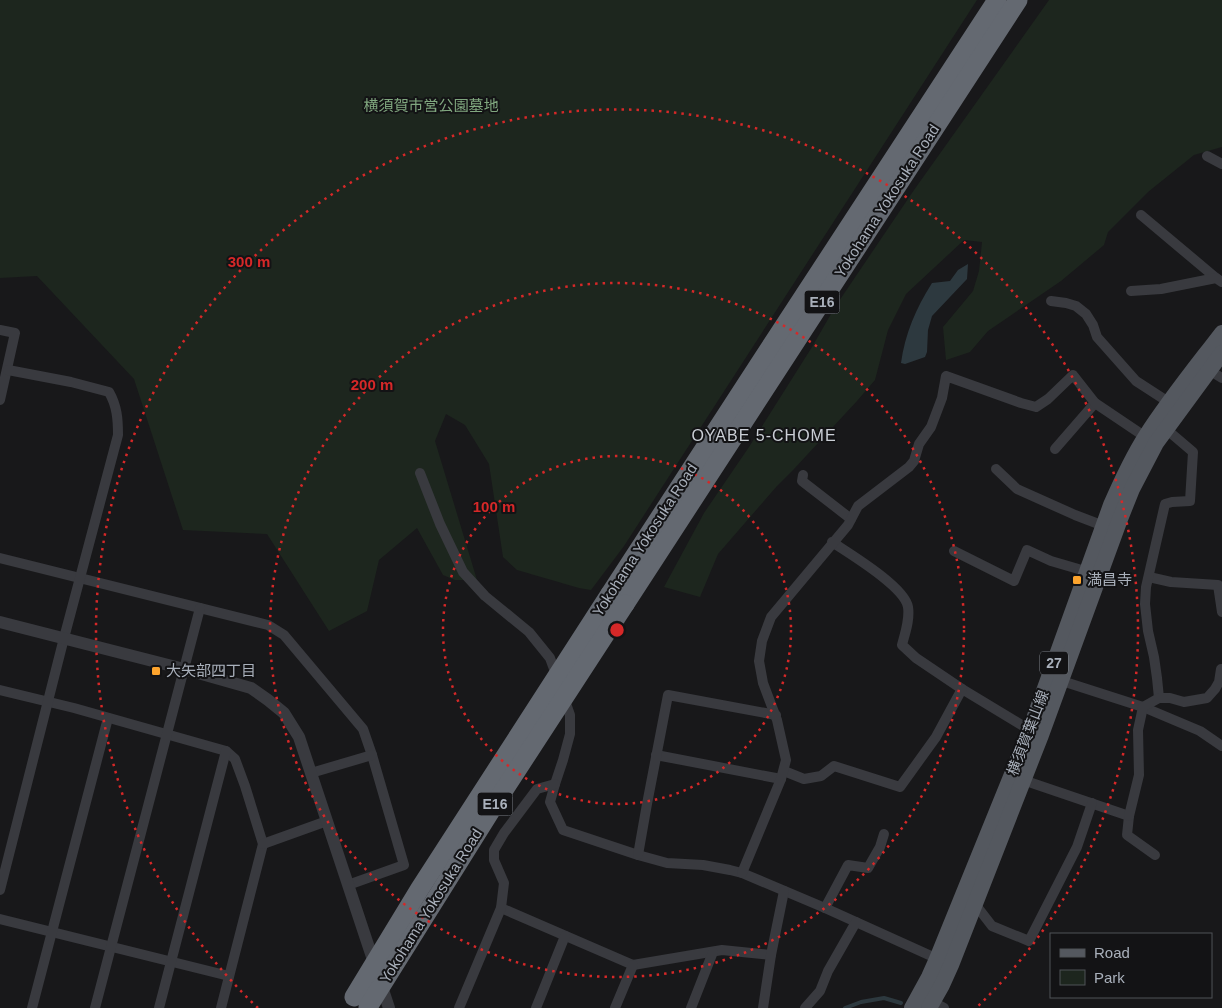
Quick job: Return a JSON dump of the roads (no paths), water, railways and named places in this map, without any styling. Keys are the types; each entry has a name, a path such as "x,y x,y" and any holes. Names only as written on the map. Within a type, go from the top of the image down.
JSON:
{"highway":[{"name":"Yokohama Yokosuka Road","path":"359,1005 502,793 767,351 997,0"},
{"name":"Yokohama Yokosuka Road","path":"618,599 1018,0"},
{"path":"938,122 967,88 1029,0"}],"main road":[{"name":"横須賀葉山線","path":"935,1006 944,962 1035,733 1110,528 1132,490 1150,440 1222,333"},
{"name":"横須賀葉山線","path":"1150,440 1166,429 1174,406 1216,374 1222,353"},
{"name":"横須賀葉山線","path":"912,1008 924,985 944,962 975,904 1023,780 1035,733 1062,681 1093,573"}],"street":[{"path":"1207,156 1222,164"},
{"path":"1141,216 1219,280"},
{"path":"1131,291 1161,289 1219,280"},
{"path":"1051,302 1076,306 1086,314 1093,325 1097,337 1136,381 1174,406"},
{"path":"0,330 15,334 0,400"},
{"path":"0,890 118,435 118,419 114,402 109,392 71,382 8,370"},
{"path":"742,873 782,775 786,760 776,715 763,683 759,661 762,641 771,618 848,525 858,506 908,468 914,461 919,444 931,427 942,398 946,376 1036,407 1048,399 1073,375 1096,403 1150,440"},
{"path":"1055,450 1096,403"},
{"path":"1159,698 1158,678 1148,631 1145,604 1146,588 1166,504 1190,501 1193,452 1166,429"},
{"path":"996,469 1017,490 1110,528"},
{"path":"420,473 440,524 463,572 485,596 529,632 550,658 570,714 570,734 550,802 563,830 667,863 703,866 742,873 826,908 944,962"},
{"path":"802,475 802,480 851,519"},
{"path":"832,542 893,584 905,597 909,619 902,645 916,658 962,690 1035,733"},
{"path":"954,551 1014,581 1027,550 1051,561 1093,573"},
{"path":"0,558 268,625 284,635 363,729 404,864 348,885"},
{"path":"1149,577 1171,582 1218,585 1222,612"},
{"path":"95,1008 200,608"},
{"path":"0,622 251,688 284,714 299,737 389,1008"},
{"path":"1155,855 1127,835 1129,816 1139,775 1138,730 1143,707 1159,698 1170,698 1184,702 1208,698 1219,682 1221,669"},
{"path":"1062,681 1143,707 1200,731 1222,746"},
{"path":"0,690 226,751 235,759 263,844 221,1008"},
{"path":"656,755 804,779 821,776 834,766 900,787 936,737 962,690"},
{"path":"638,855 668,695 776,715"},
{"path":"32,1008 108,718"},
{"path":"159,1008 226,751"},
{"path":"311,773 372,755"},
{"path":"1023,780 1129,816"},
{"path":"459,1008 501,908 504,883 494,860 494,850 504,832 538,789 555,784"},
{"path":"975,904 992,926 1029,941 1077,847 1092,803"},
{"path":"263,844 327,821"},
{"path":"826,908 848,865 868,868 880,847 884,834"},
{"path":"763,1008 784,891"},
{"path":"501,908 633,965 722,950 771,955"},
{"path":"0,919 229,976"},
{"path":"805,1008 820,990 828,971 856,922"},
{"path":"536,1008 564,936"},
{"path":"691,1008 713,952"},
{"path":"615,1008 633,965"}],"waterway":[{"path":"845,1008 861,1002 884,998 901,1003"}],"place":[{"name":"満昌寺","path":"1077,580"},
{"name":"大矢部四丁目","path":"156,671"}],"district":[{"name":"OYABE 5-CHOME","path":"764,435"}],"park label":[{"name":"横須賀市営公園墓地","path":"431,106"}]}
